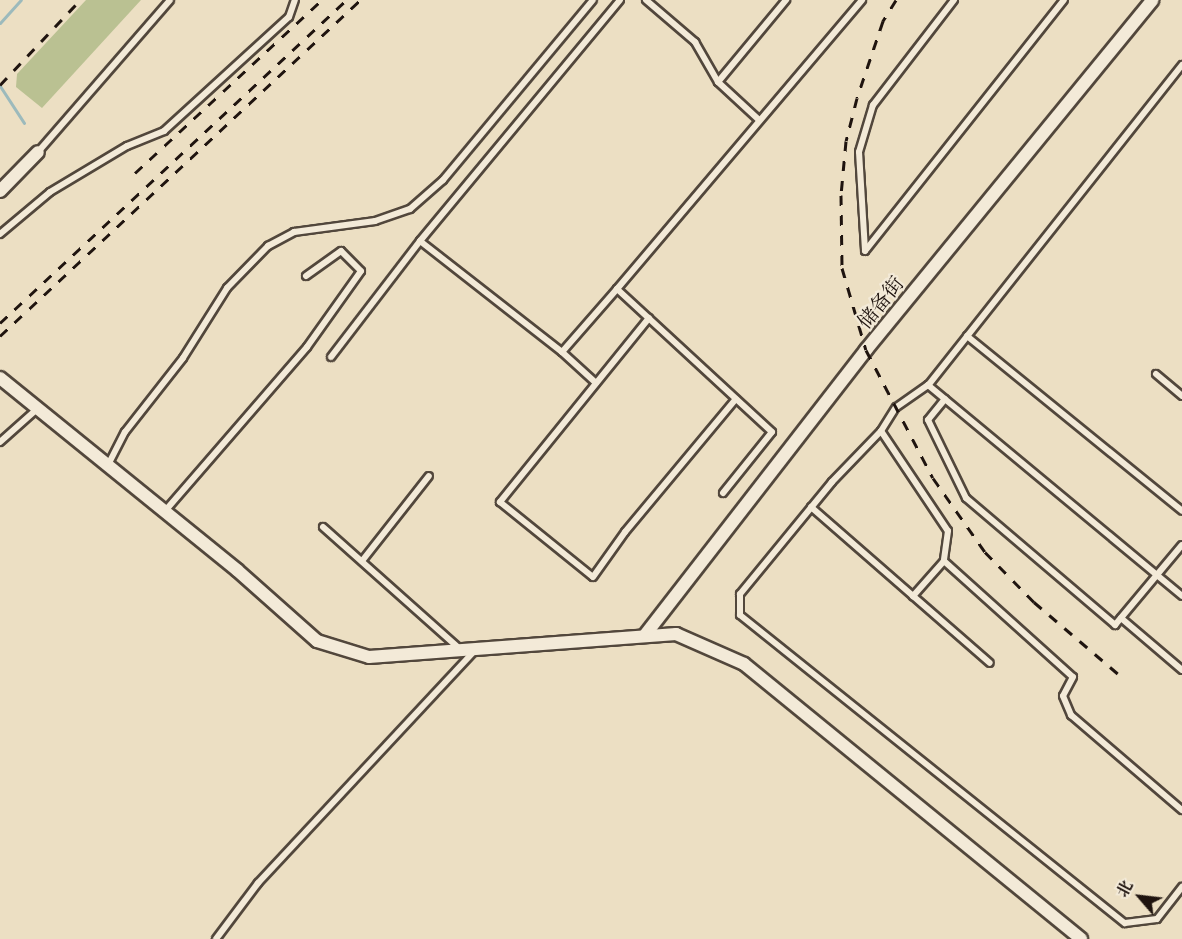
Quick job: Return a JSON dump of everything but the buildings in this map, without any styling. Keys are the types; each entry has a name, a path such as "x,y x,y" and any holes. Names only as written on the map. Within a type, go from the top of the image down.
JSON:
{"street":[{"name":"储备街","path":"645,635 866,350 1152,0"},
{"path":"0,191 38,152"},
{"path":"0,378 164,512 316,641 369,657 676,634 744,664 1081,939"}],"lane":[{"path":"38,152 171,0"},
{"path":"0,234 50,192 127,146 164,131 290,17 295,0"},
{"path":"107,466 125,432 183,358 227,288 268,246 294,232 375,221 410,209 443,180 592,0"},
{"path":"331,357 420,241 620,0"},
{"path":"646,0 695,42 718,82 759,120"},
{"path":"718,82 786,0"},
{"path":"562,352 862,0"},
{"path":"954,0 873,105 859,152 865,250 1064,0"},
{"path":"1182,65 928,385 896,407 881,431 811,507 740,594 740,615 1125,923 1157,920 1182,887"},
{"path":"420,241 562,352 596,383"},
{"path":"164,512 307,347 361,271 341,251 306,276"},
{"path":"617,289 772,432 723,493"},
{"path":"649,318 500,502 593,577 625,532 736,399"},
{"path":"967,336 1182,511"},
{"path":"1156,374 1182,396"},
{"path":"928,385 1182,596"},
{"path":"945,399 928,420 966,498 1115,626 1182,545"},
{"path":"0,442 37,409"},
{"path":"881,431 948,531 944,561 913,596"},
{"path":"362,561 429,476"},
{"path":"811,507 990,663"},
{"path":"323,527 460,649"},
{"path":"944,561 1073,677 1063,696 1071,715 1182,810"},
{"path":"1121,618 1182,670"},
{"path":"216,939 258,883 476,648"}],"green space":[{"path":"86,0 141,0 42,108 16,87 17,74"}],"waterway":[{"path":"0,23 21,0"},
{"path":"0,86 24,123"}],"railway":[{"path":"0,85 80,0"},
{"path":"135,173 322,0"},
{"path":"0,323 346,0"},
{"path":"0,336 360,0"},
{"path":"896,0 883,21 857,98 846,141 841,195 842,268 866,350 933,478 985,552 1034,602 1123,678"}]}
